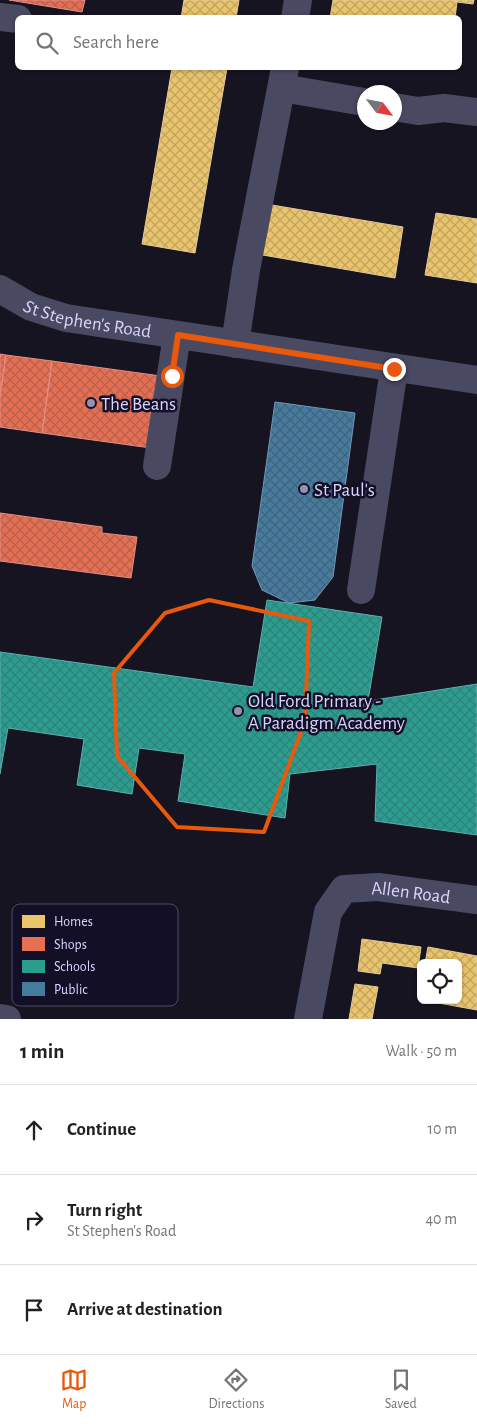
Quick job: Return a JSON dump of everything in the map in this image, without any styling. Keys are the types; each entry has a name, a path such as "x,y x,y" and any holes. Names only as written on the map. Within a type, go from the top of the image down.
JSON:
{"street":[{"path":"295,15 298,0"},
{"path":"0,16 15,18"},
{"path":"235,344 246,270 284,78 357,100"},
{"path":"402,108 418,111 444,108 477,112"},
{"name":"St Stephen's Road","path":"0,289 31,308 66,318 394,369 477,380"},
{"path":"157,466 178,335"},
{"path":"361,590 394,369"},
{"name":"Allen Road","path":"308,1019 328,912 344,888 378,886 477,900"},
{"path":"0,1018 7,1019"}],"highlighted area":[{"path":"209,600 309,621 305,721 264,832 177,827 117,756 114,673 165,613"}],"building: Homes":[{"path":"184,0 239,0 236,15 182,15"},
{"path":"333,0 474,0 473,4 457,2 455,15 330,15"},
{"path":"172,70 227,70 195,253 142,244"},
{"path":"266,204 403,227 395,278 257,254"},
{"path":"436,213 477,219 477,283 425,275"},
{"path":"362,939 421,947 419,959 417,959 417,968 382,963 380,974 358,971"},
{"path":"428,947 477,956 477,1010 444,1004 462,1004 462,959 426,959"},
{"path":"355,984 378,987 372,1019 349,1019"}],"building: Shops":[{"path":"9,0 85,0 82,12"},
{"path":"0,354 6,355 0,396"},
{"path":"6,355 52,361 42,433 0,427 0,396"},
{"path":"52,361 161,376 151,448 42,433"},
{"path":"0,513 102,527 102,533 137,537 131,578 0,561"}],"building: Schools":[{"path":"267,600 382,617 368,701 477,684 477,835 375,821 377,764 290,774 285,818 178,801 185,754 139,748 132,794 77,785 84,739 8,728 0,774 0,652 253,687"}],"building: Public":[{"name":"St Paul's","path":"275,402 355,413 333,577 315,600 289,603 262,590 252,566"}],"place":[{"name":"The Beans","path":"91,403"},
{"name":"St Paul's","path":"304,489"},
{"name":"Old Ford Primary - A Paradigm Academy","path":"238,711"}],"route":[{"path":"172,376 178,335 394,369"}]}
